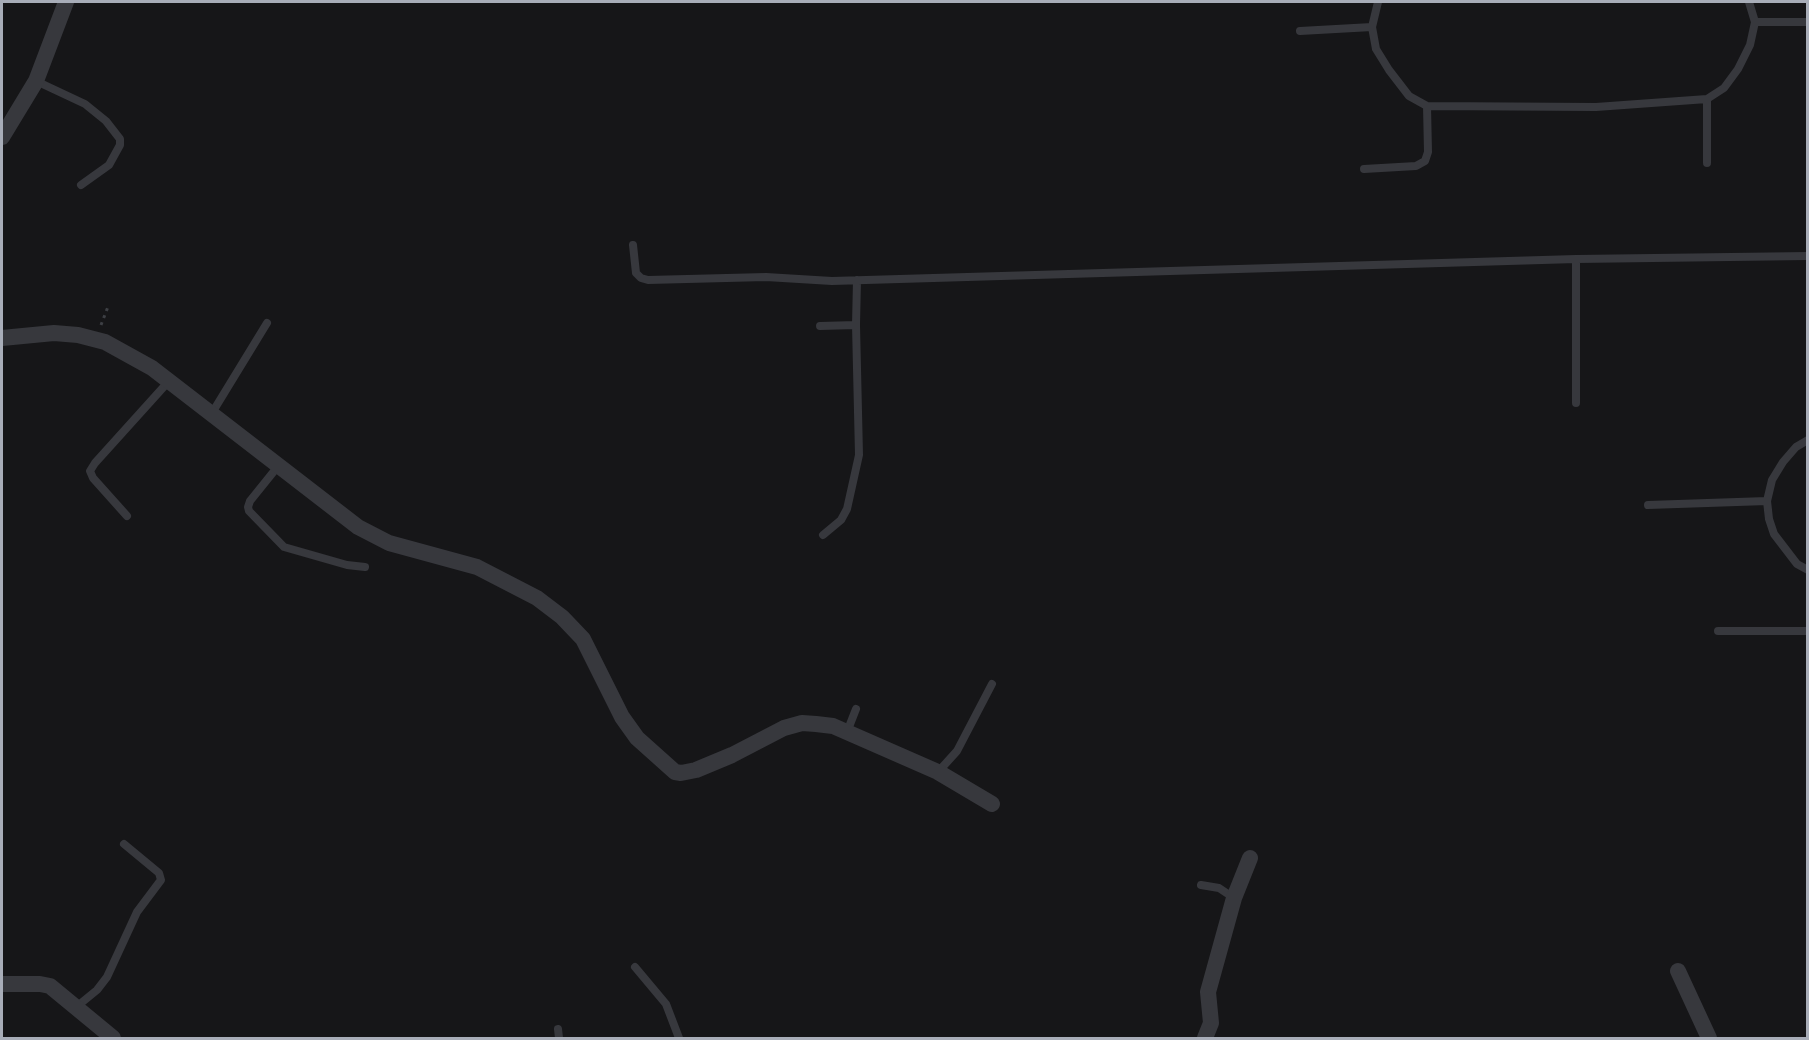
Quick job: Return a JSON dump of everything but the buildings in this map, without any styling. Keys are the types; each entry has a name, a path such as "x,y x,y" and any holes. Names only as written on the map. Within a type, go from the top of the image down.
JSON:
{"street":[{"path":"2,137 36,81 66,2"},
{"path":"2,338 54,333 78,334 105,342 143,363 169,381 358,527 389,543 477,567 537,598 562,617 583,639 622,717 638,738 675,772 696,770 732,755 771,733 802,723 833,726 938,771 992,804"},
{"path":"1205,1038 1211,1023 1208,992 1234,898 1250,858"},
{"path":"1678,971 1709,1038"},
{"path":"2,984 50,986 113,1038"}],"lane":[{"path":"1378,2 1372,27 1376,49 1409,96 1427,106 1596,106 1707,99 1724,88 1738,69 1750,45 1755,22 1749,2"},
{"path":"1755,22 1808,22"},
{"path":"1300,31 1372,27"},
{"path":"36,81 85,104 106,121 120,138 120,145 109,165 81,185"},
{"path":"1707,99 1707,163"},
{"path":"1364,169 1416,166 1425,160 1428,152 1427,106"},
{"path":"633,245 636,273 648,280 766,277 832,281 1576,259 1808,256"},
{"path":"1576,259 1576,403"},
{"path":"823,535 841,520 847,509 858,462 857,280"},
{"path":"212,413 267,323"},
{"path":"820,326 856,325"},
{"path":"127,516 93,478 90,471 169,381"},
{"path":"1808,440 1796,447 1783,462 1772,480 1767,501 1774,534 1797,564 1808,570"},
{"path":"279,465 250,501 249,511 284,547 347,565 365,567"},
{"path":"1648,505 1767,501"},
{"path":"1718,631 1808,631"},
{"path":"938,771 957,751 992,684"},
{"path":"847,732 856,709"},
{"path":"75,1008 97,990 107,977 122,949 137,912 161,880 159,873 124,844"},
{"path":"1201,885 1219,888 1234,898"},
{"path":"635,967 666,1004 679,1038"}],"path":[{"path":"96,339 110,304"}]}
